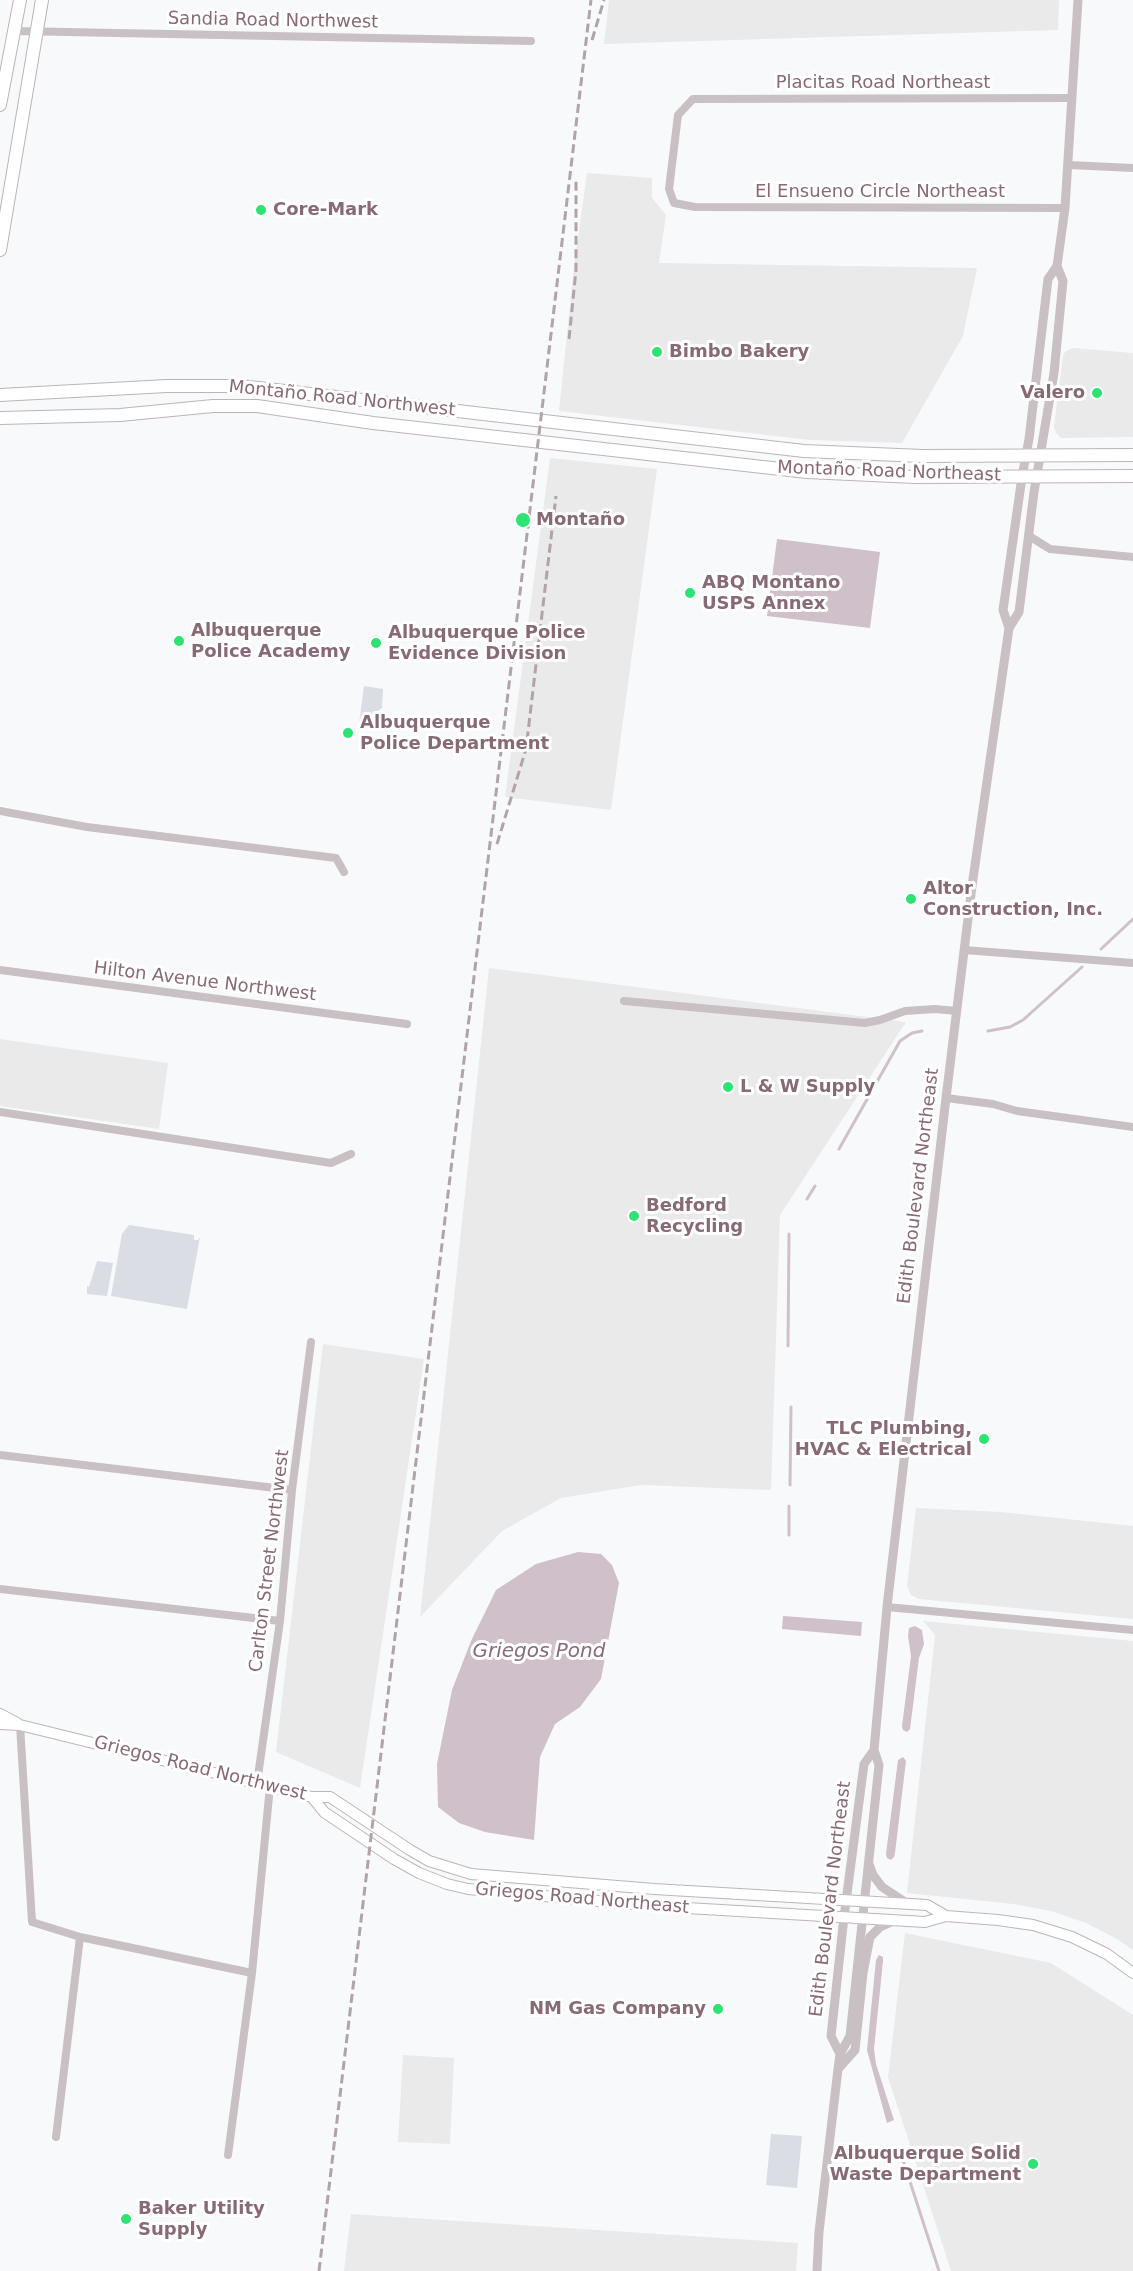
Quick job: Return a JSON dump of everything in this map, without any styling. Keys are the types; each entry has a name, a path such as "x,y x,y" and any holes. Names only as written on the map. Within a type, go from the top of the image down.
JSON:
{"main road":[{"path":"0,105 21,0"},
{"path":"0,250 42,0"},
{"name":"Montaño Road Northwest","path":"0,395 167,386 241,386 540,422"},
{"name":"Montaño Road Northwest","path":"0,418 120,414 242,406 296,410 373,423 538,442"},
{"name":"Montaño Road Northeast","path":"540,422 804,451 910,456 1133,455"},
{"name":"Montaño Road Northeast","path":"538,442 807,472 894,476 1133,476"},
{"name":"Griegos Road Northwest","path":"0,1714 20,1725"},
{"name":"Griegos Road Northwest","path":"0,1724 20,1725 312,1797 330,1797 373,1825"},
{"name":"Griegos Road Northeast","path":"312,1797 324,1812 394,1859 419,1873 468,1889 653,1906 925,1922 946,1916"},
{"name":"Griegos Road Northeast","path":"373,1825 429,1861 471,1874 654,1890 927,1905 946,1916"},
{"path":"946,1916 998,1920 1033,1926 1072,1937 1107,1954 1133,1973"}],"street":[{"name":"Edith Boulevard Northeast","path":"1009,628 1003,610 1029,439 1048,279 1057,267 1065,208 1078,0"},
{"name":"Sandia Road Northwest","path":"14,31 531,41"},
{"name":"Placitas Road Northeast","path":"695,207 674,203 669,189 678,115 693,99 1072,98"},
{"path":"1069,165 1133,168"},
{"name":"El Ensueno Circle Northeast","path":"695,207 1065,208"},
{"name":"Edith Boulevard Northeast","path":"817,2271 819,2232 840,2054 850,2036 879,1765 874,1750 887,1607 946,1098 964,950 1009,628 1019,612 1040,456 1054,373 1063,281 1057,267"},
{"path":"1029,536 1050,549 1133,557"},
{"path":"0,811 87,826 336,858 344,872"},
{"path":"964,950 1133,963"},
{"name":"Hilton Avenue Northwest","path":"0,970 407,1024"},
{"path":"624,1001 865,1023 905,1011 935,1009 957,1011"},
{"path":"946,1098 993,1104 1017,1111 1133,1127"},
{"path":"0,1112 331,1163 351,1154"},
{"name":"Carlton Street Northwest","path":"257,1783 280,1621 292,1490 311,1341"},
{"path":"0,1455 292,1490"},
{"path":"0,1588 280,1621"},
{"path":"887,1607 1133,1630"},
{"path":"20,1725 32,1922 80,1937 252,1973"},
{"name":"Edith Boulevard Northeast","path":"840,2054 831,2036 844,1917 864,1764 874,1750"},
{"path":"228,2156 252,1973 270,1786"},
{"path":"868,1863 882,1887 908,1904"},
{"path":"838,2069 855,2050 863,1973 870,1937 880,1926 897,1920"},
{"path":"56,2137 80,1937"}],"shaded area":[{"path":"609,0 1059,0 1058,30 604,44"},
{"path":"587,173 652,178 652,198 666,215 659,263 977,268 963,336 902,443 810,440 559,411 574,266"},
{"path":"1073,348 1133,353 1133,437 1061,438 1056,433 1054,427 1063,355"},
{"path":"550,458 657,469 611,810 505,797"},
{"path":"364,686 383,689 382,708 359,724"},
{"path":"489,968 906,1022 780,1215 771,1490 641,1485 561,1498 502,1531 420,1617"},
{"path":"0,1039 168,1063 159,1129 0,1106"},
{"path":"129,1225 194,1235 194,1240 200,1237 187,1309 111,1296 122,1234"},
{"path":"97,1261 113,1263 107,1296 87,1294 87,1286 89,1287"},
{"path":"323,1344 424,1359 360,1788 276,1752"},
{"path":"916,1508 1001,1512 1133,1526 1133,1619 919,1599 911,1595 907,1586"},
{"path":"923,1621 1133,1641 1133,1950 1086,1923 1051,1911 1013,1904 907,1893 935,1635"},
{"path":"905,1933 1051,1963 1133,2015 1133,2271 951,2271 888,2077"},
{"path":"403,2055 454,2058 450,2144 398,2142"},
{"path":"771,2134 802,2136 797,2188 766,2185"},
{"path":"351,2214 798,2243 796,2271 344,2271"}],"water":[{"path":"777,539 880,552 870,628 767,616"},
{"name":"Griegos Pond","path":"578,1552 601,1554 612,1565 619,1583 601,1679 580,1707 555,1724 540,1757 534,1840 485,1832 459,1823 438,1807 437,1764 452,1690 471,1641 496,1590 536,1564"},
{"path":"783,1616 862,1622 861,1636 782,1629"},
{"path":"915,1626 922,1630 924,1644 919,1658 910,1729 907,1732 902,1726 911,1656 908,1636 909,1628"},
{"path":"903,1757 906,1761 895,1853 891,1860 886,1854 898,1760"},
{"path":"879,1955 883,1957 883,1961 874,2049 876,2064 894,2120 887,2123 867,2050 876,1960"}],"waterway":[{"path":"1101,949 1133,919"},
{"path":"988,1031 1010,1027 1023,1020 1082,967"},
{"path":"839,1149 900,1041 912,1033 922,1031"},
{"path":"807,1199 815,1186"},
{"path":"788,1346 789,1234"},
{"path":"790,1485 791,1407"},
{"path":"789,1506 789,1535"},
{"path":"901,2154 939,2271"}],"railway":[{"path":"319,2271 591,0"},
{"path":"592,40 604,0"},
{"path":"569,339 576,270 576,178"},
{"path":"497,844 526,749 556,496"}],"place":[{"name":"Core-Mark","path":"261,210"},
{"name":"Bimbo Bakery","path":"657,352"},
{"name":"Valero","path":"1097,393"},
{"name":"Montaño","path":"523,520"},
{"name":"ABQ Montano USPS Annex","path":"690,593"},
{"name":"Albuquerque Police Academy","path":"179,641"},
{"name":"Albuquerque Police Evidence Division","path":"376,643"},
{"name":"Albuquerque Police Department","path":"348,733"},
{"name":"Altor Construction, Inc.","path":"911,899"},
{"name":"L & W Supply","path":"728,1087"},
{"name":"Bedford Recycling","path":"634,1216"},
{"name":"TLC Plumbing, HVAC & Electrical","path":"984,1439"},
{"name":"NM Gas Company","path":"718,2009"},
{"name":"Albuquerque Solid Waste Department","path":"1033,2164"},
{"name":"Baker Utility Supply","path":"126,2219"}]}
